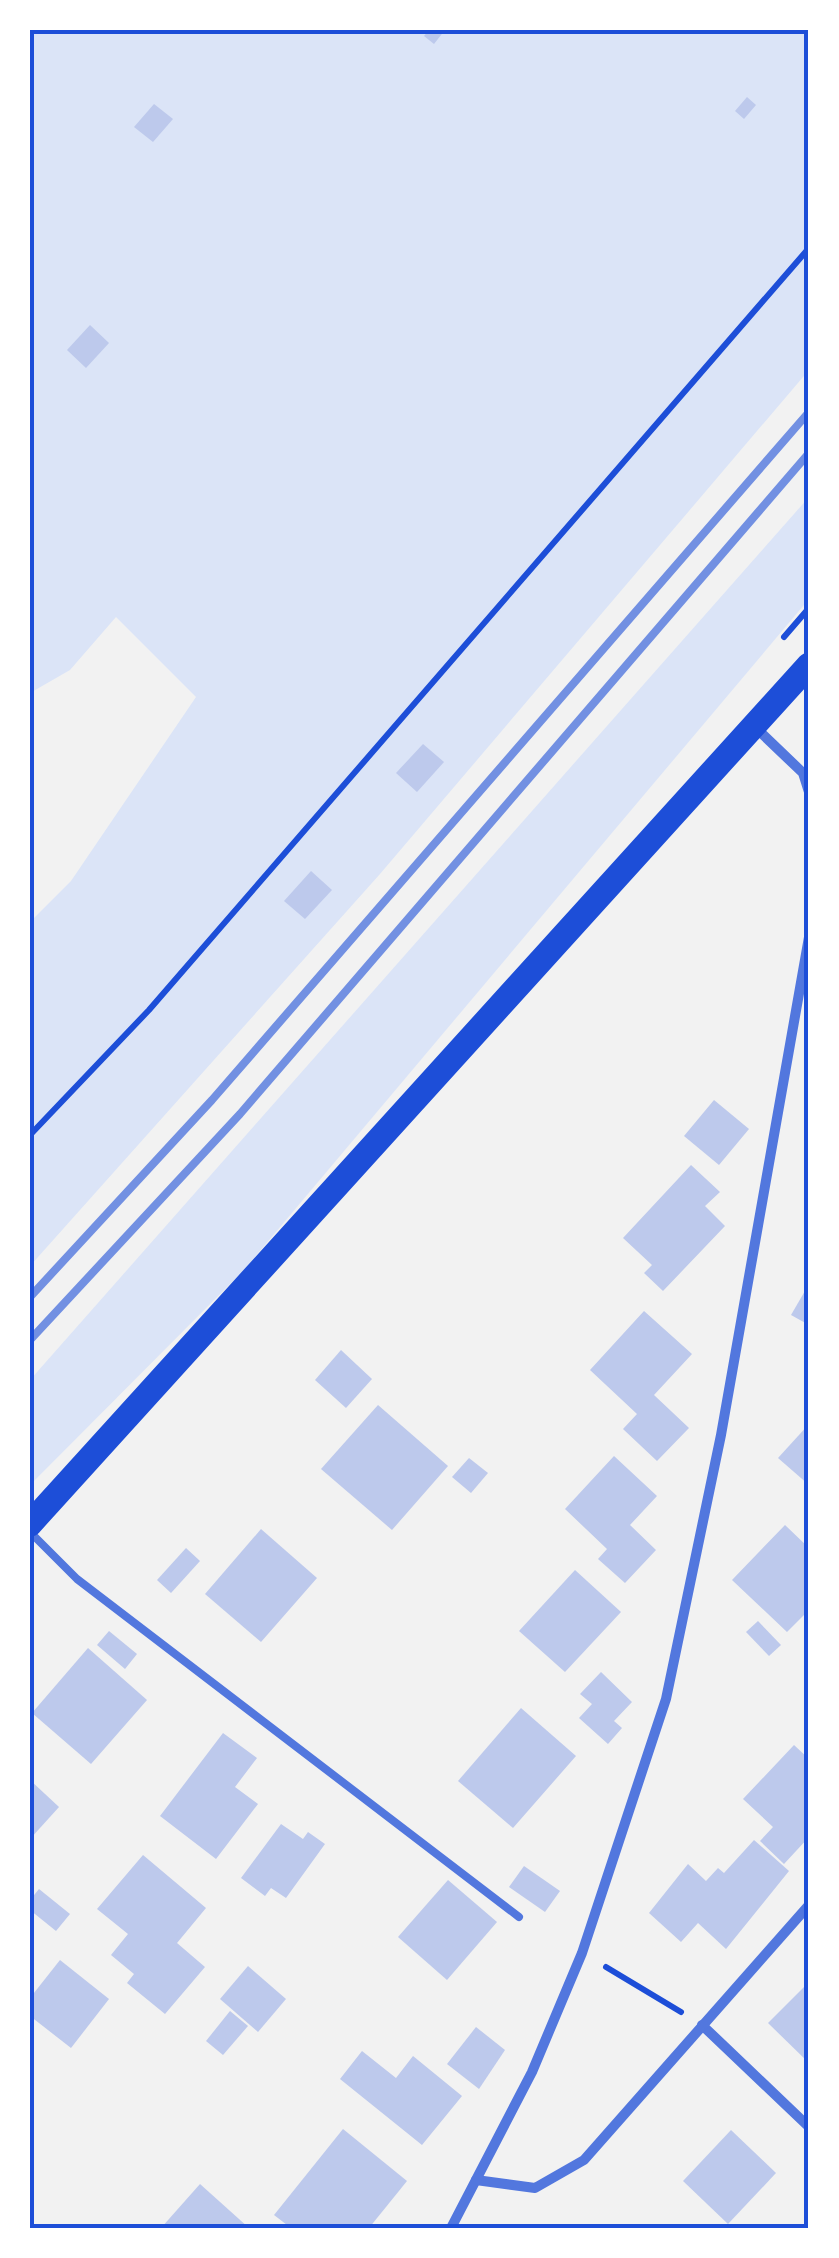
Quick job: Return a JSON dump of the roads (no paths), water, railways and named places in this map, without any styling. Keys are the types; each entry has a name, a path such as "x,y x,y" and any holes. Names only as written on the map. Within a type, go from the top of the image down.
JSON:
{"main road":[{"path":"30,1524 756,728 809,665"}],"street":[{"path":"756,728 803,773 809,792"},
{"path":"451,2228 532,2072 582,1953 666,1700 721,1435 809,938"},
{"path":"476,2180 535,2188 584,2160 809,1905"},
{"path":"702,2024 809,2127"}],"lane":[{"path":"30,1532 77,1579 518,1917"}],"railway":[{"path":"30,1297 212,1100 809,412"},
{"path":"30,1340 240,1114 809,453"}]}
